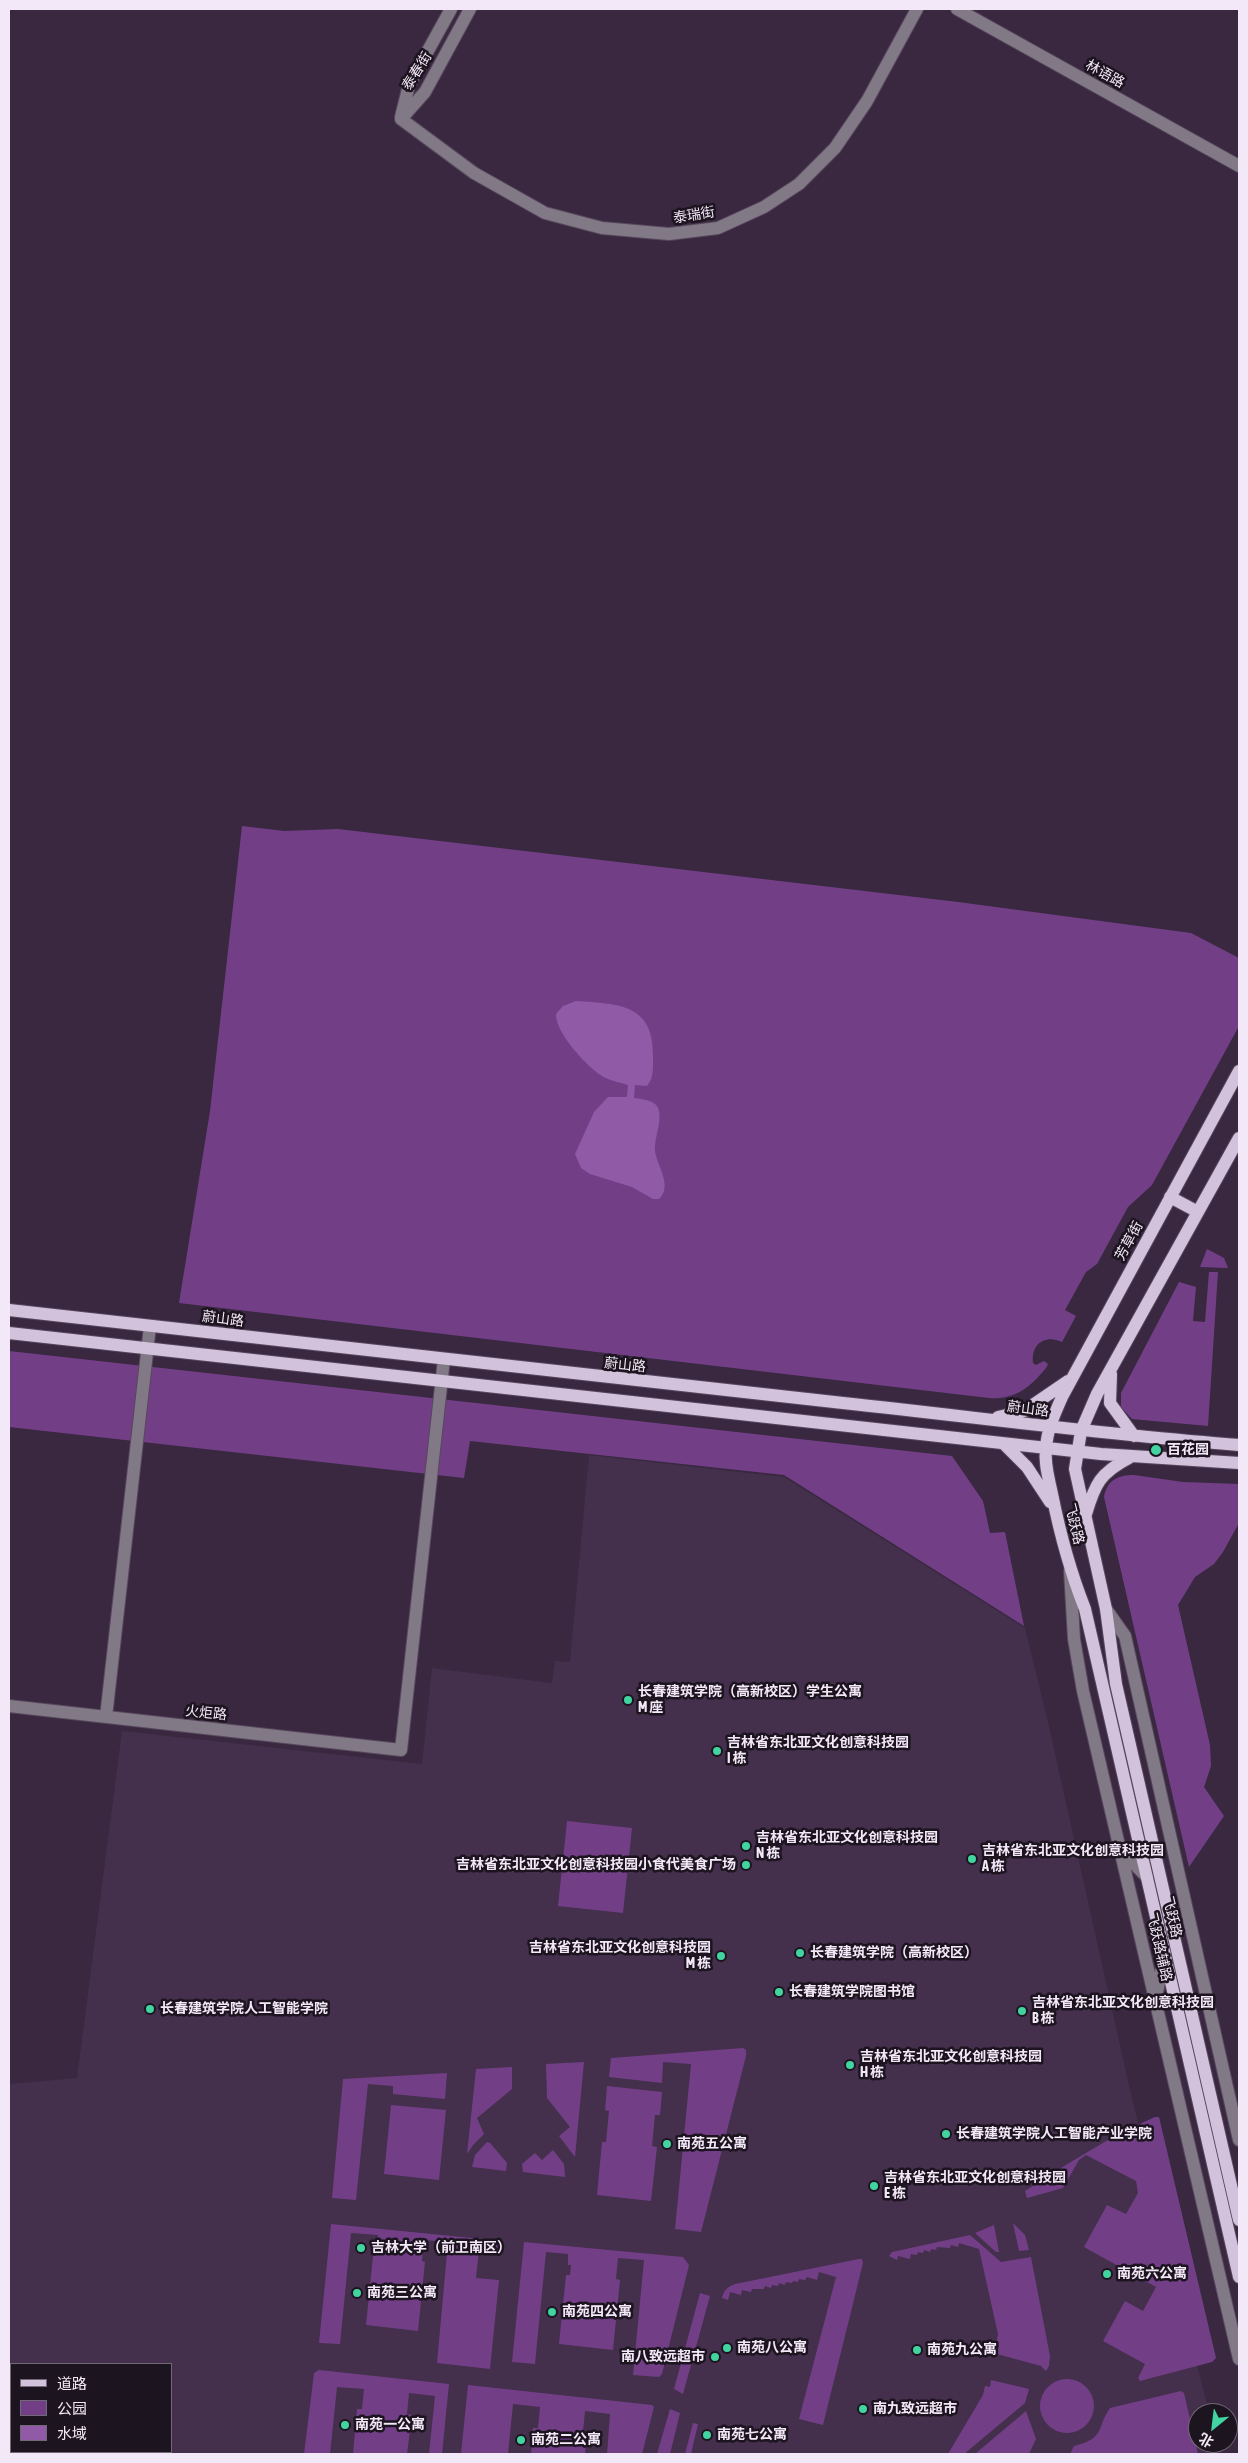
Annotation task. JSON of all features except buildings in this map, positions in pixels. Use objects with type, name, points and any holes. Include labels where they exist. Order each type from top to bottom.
[{"type":"main road","name":"芳草街","points":[[1050,1427],[1072,1378],[1239,1071]]},
{"type":"main road","points":[[1081,1431],[1111,1369],[1239,1138]]},
{"type":"main road","points":[[1170,1197],[1198,1212]]},
{"type":"main road","name":"蔚山路","points":[[9,1310],[444,1360],[989,1419],[1081,1431],[1239,1445]]},
{"type":"main road","points":[[9,1333],[1076,1452],[1239,1463]]},
{"type":"main road","points":[[1111,1369],[1110,1403],[1134,1436]]},
{"type":"main road","points":[[989,1419],[1024,1411],[1072,1378]]},
{"type":"main road","name":"飞跃路","points":[[1050,1427],[1046,1448],[1046,1466],[1055,1509],[1069,1568],[1085,1609],[1239,2277]]},
{"type":"main road","name":"飞跃路","points":[[1081,1431],[1076,1452],[1075,1469],[1106,1609],[1116,1684],[1239,2220]]},
{"type":"main road","points":[[1004,1444],[1027,1467],[1055,1509]]},
{"type":"main road","points":[[1086,1514],[1095,1485],[1112,1466],[1129,1457]]},
{"type":"street","name":"泰春街","points":[[401,119],[409,85],[451,9]]},
{"type":"street","name":"泰春街","points":[[401,119],[425,92],[470,9]]},
{"type":"street","name":"泰瑞街","points":[[401,119],[474,173],[545,213],[602,228],[669,234],[718,228],[764,207],[798,184],[835,148],[867,102],[917,9]]},
{"type":"street","name":"林语路","points":[[956,9],[1239,166]]},
{"type":"street","points":[[106,1717],[150,1326]]},
{"type":"street","points":[[441,1380],[444,1360]]},
{"type":"street","name":"火炬路","points":[[9,1706],[400,1750],[441,1380]]},
{"type":"street","name":"飞跃路辅路","points":[[1069,1568],[1078,1663],[1239,2359]]},
{"type":"street","points":[[1106,1609],[1125,1636],[1239,2140]]},
{"type":"street","points":[[1122,1852],[1147,1877]]},
{"type":"street","points":[[1156,1997],[1164,1953]]},
{"type":"shaded area","points":[[589,1455],[784,1477],[1025,1628],[1048,1722],[1130,2090],[1207,2403],[1188,2403],[1188,2453],[1219,2454],[9,2454],[9,2084],[77,2078],[122,1731],[422,1764],[432,1668],[552,1683],[555,1661],[570,1662]]},
{"type":"green space","points":[[242,826],[284,831],[338,829],[958,902],[1191,933],[1239,958],[1239,1026],[1152,1185],[1128,1207],[1097,1264],[1086,1272],[1065,1310],[1076,1316],[1062,1342],[1050,1339],[1044,1340],[1037,1346],[1034,1351],[1033,1363],[1036,1365],[1044,1361],[1048,1364],[1028,1387],[1014,1395],[989,1398],[179,1303],[210,1111]]},
{"type":"green space","points":[[1207,1249],[1224,1258],[1228,1268],[1200,1267]]},
{"type":"green space","points":[[1209,1272],[1218,1272],[1208,1426],[1132,1419],[1121,1407],[1121,1393],[1179,1282],[1196,1287],[1193,1321],[1205,1322]]},
{"type":"green space","points":[[9,1351],[952,1456],[983,1501],[990,1533],[1005,1532],[1024,1626],[784,1475],[470,1441],[464,1478],[9,1427]]},
{"type":"green space","points":[[1134,1475],[1183,1482],[1239,1484],[1239,1523],[1223,1552],[1214,1564],[1195,1577],[1178,1605],[1210,1745],[1211,1766],[1204,1787],[1224,1816],[1189,1867],[1104,1497],[1108,1486],[1118,1477]]},
{"type":"green space","points":[[567,1821],[632,1828],[623,1913],[558,1906]]},
{"type":"green space","points":[[743,2048],[746,2050],[746,2056],[701,2232],[675,2229],[691,2064],[663,2062],[662,2083],[609,2077],[611,2058]]},
{"type":"green space","points":[[584,2062],[575,2157],[559,2136],[570,2127],[547,2098],[546,2064]]},
{"type":"green space","points":[[512,2067],[512,2089],[477,2118],[484,2134],[467,2154],[476,2069]]},
{"type":"green space","points":[[447,2073],[445,2099],[393,2094],[393,2086],[368,2084],[356,2200],[332,2198],[343,2079]]},
{"type":"green space","points":[[607,2086],[662,2092],[660,2115],[655,2115],[652,2146],[657,2147],[651,2201],[597,2195],[602,2142],[606,2142],[609,2111],[605,2110]]},
{"type":"green space","points":[[391,2105],[446,2110],[439,2180],[384,2174]]},
{"type":"green space","points":[[1155,2117],[1159,2117],[1216,2358],[1212,2362],[1140,2381],[1138,2378],[1145,2364],[1103,2341],[1125,2301],[1143,2311],[1156,2287],[1084,2247],[1107,2205],[1126,2214],[1138,2193],[1136,2181],[1086,2155],[1079,2160],[1063,2188],[1027,2198],[1025,2191],[1105,2142]]},
{"type":"green space","points":[[487,2142],[507,2163],[506,2171],[472,2167],[475,2155]]},
{"type":"green space","points":[[553,2150],[564,2164],[565,2177],[523,2172],[522,2164],[535,2153],[542,2160]]},
{"type":"green space","points":[[1013,2223],[1025,2235],[1029,2250],[1019,2251]]},
{"type":"green space","points":[[331,2224],[502,2241],[501,2252],[479,2250],[476,2278],[499,2280],[490,2369],[437,2363],[448,2242],[424,2240],[422,2261],[425,2262],[418,2331],[366,2325],[373,2256],[376,2256],[378,2235],[351,2233],[340,2344],[319,2343]]},
{"type":"green space","points":[[994,2225],[999,2252],[996,2252],[975,2233]]},
{"type":"green space","points":[[970,2235],[1001,2262],[1031,2257],[1050,2356],[1049,2366],[1046,2371],[1041,2366],[997,2354],[999,2346],[996,2345],[998,2334],[979,2249],[959,2243],[958,2247],[951,2245],[950,2248],[937,2247],[936,2250],[931,2249],[930,2252],[924,2250],[923,2253],[918,2252],[917,2255],[911,2254],[910,2259],[898,2256],[897,2260],[889,2256],[892,2252]]},
{"type":"green space","points":[[524,2242],[683,2257],[689,2265],[662,2374],[659,2377],[633,2375],[644,2260],[618,2258],[616,2279],[620,2280],[613,2350],[559,2344],[566,2275],[570,2275],[571,2265],[568,2265],[568,2254],[546,2252],[535,2364],[512,2362]]},
{"type":"green space","points":[[862,2259],[863,2263],[823,2425],[799,2419],[836,2277],[819,2272],[817,2280],[807,2277],[805,2280],[799,2279],[798,2282],[786,2282],[785,2285],[779,2283],[778,2286],[772,2285],[771,2288],[765,2286],[764,2289],[752,2289],[751,2292],[742,2290],[741,2295],[730,2292],[728,2300],[722,2298],[723,2295],[726,2289],[735,2284]]},
{"type":"green space","points":[[700,2293],[710,2296],[683,2394],[674,2389]]},
{"type":"green space","points":[[319,2370],[449,2384],[442,2454],[429,2454],[435,2396],[409,2393],[407,2414],[412,2415],[407,2454],[353,2454],[357,2409],[362,2409],[364,2389],[337,2387],[330,2454],[304,2454],[314,2373]]},
{"type":"green space","points":[[1067,2379],[1077,2381],[1086,2387],[1092,2396],[1094,2406],[1092,2416],[1086,2425],[1077,2431],[1067,2433],[1057,2431],[1048,2425],[1042,2416],[1040,2406],[1042,2396],[1048,2387],[1057,2381]]},
{"type":"green space","points":[[991,2380],[1029,2389],[1025,2403],[964,2454],[948,2454],[983,2395],[985,2386],[990,2387]]},
{"type":"green space","points":[[468,2385],[652,2405],[654,2407],[642,2454],[607,2454],[610,2414],[585,2411],[583,2432],[587,2432],[585,2454],[531,2454],[533,2428],[538,2428],[540,2407],[513,2404],[508,2454],[461,2454]]},
{"type":"green space","points":[[1181,2391],[1184,2393],[1188,2410],[1188,2453],[1198,2454],[1070,2454],[1074,2446],[1091,2440],[1096,2436],[1110,2408]]},
{"type":"green space","points":[[670,2409],[680,2413],[670,2454],[657,2454]]},
{"type":"green space","points":[[1026,2411],[1036,2439],[1029,2454],[975,2454]]},
{"type":"green space","points":[[693,2423],[698,2424],[691,2454],[685,2454]]},
{"type":"green space","points":[[9,2444],[10,2453],[87,2453],[87,2454],[9,2454]]},
{"type":"water","points":[[576,1001],[619,1006],[640,1016],[647,1025],[652,1039],[652,1076],[647,1086],[635,1085],[634,1098],[648,1100],[658,1108],[659,1123],[655,1151],[665,1188],[659,1199],[653,1199],[632,1187],[590,1174],[581,1168],[575,1154],[594,1112],[608,1097],[627,1097],[628,1085],[602,1076],[581,1057],[566,1039],[557,1021],[556,1014],[563,1006]]},
{"type":"place","name":"百花园","points":[[1156,1450]]},
{"type":"place","name":"长春建筑学院（高新校区）学生公寓 M 座","points":[[628,1700]]},
{"type":"place","name":"吉林省东北亚文化创意科技园 I 栋","points":[[717,1751]]},
{"type":"place","name":"吉林省东北亚文化创意科技园 N 栋","points":[[746,1846]]},
{"type":"place","name":"吉林省东北亚文化创意科技园 A 栋","points":[[972,1859]]},
{"type":"place","name":"吉林省东北亚文化创意科技园小食代美食广场","points":[[746,1865]]},
{"type":"place","name":"长春建筑学院（高新校区）","points":[[800,1953]]},
{"type":"place","name":"吉林省东北亚文化创意科技园 M 栋","points":[[721,1956]]},
{"type":"place","name":"长春建筑学院图书馆","points":[[779,1992]]},
{"type":"place","name":"长春建筑学院人工智能学院","points":[[150,2009]]},
{"type":"place","name":"吉林省东北亚文化创意科技园 B 栋","points":[[1022,2011]]},
{"type":"place","name":"吉林省东北亚文化创意科技园 H 栋","points":[[850,2065]]},
{"type":"place","name":"长春建筑学院人工智能产业学院","points":[[946,2134]]},
{"type":"place","name":"南苑五公寓","points":[[667,2144]]},
{"type":"place","name":"吉林省东北亚文化创意科技园 E 栋","points":[[874,2186]]},
{"type":"place","name":"吉林大学（前卫南区）","points":[[361,2248]]},
{"type":"place","name":"南苑六公寓","points":[[1107,2274]]},
{"type":"place","name":"南苑三公寓","points":[[357,2293]]},
{"type":"place","name":"南苑四公寓","points":[[552,2312]]},
{"type":"place","name":"南苑八公寓","points":[[727,2348]]},
{"type":"place","name":"南苑九公寓","points":[[917,2350]]},
{"type":"place","name":"南八致远超市","points":[[715,2357]]},
{"type":"place","name":"南九致远超市","points":[[863,2409]]},
{"type":"place","name":"南苑一公寓","points":[[345,2425]]},
{"type":"place","name":"南苑七公寓","points":[[707,2435]]},
{"type":"place","name":"南苑二公寓","points":[[521,2440]]}]
